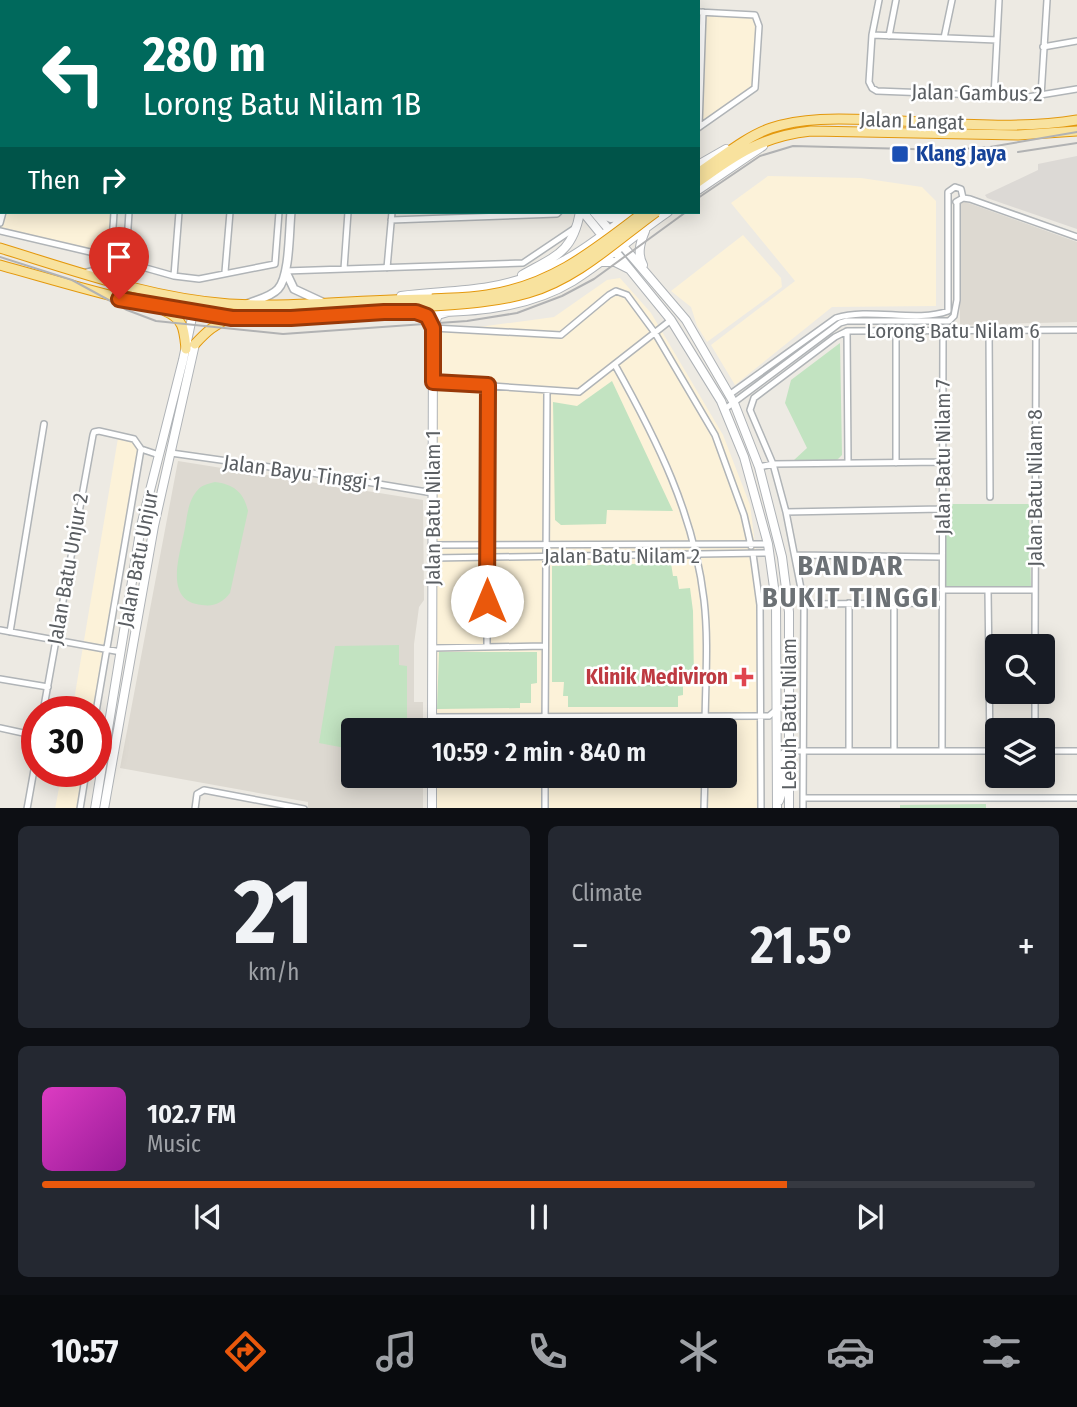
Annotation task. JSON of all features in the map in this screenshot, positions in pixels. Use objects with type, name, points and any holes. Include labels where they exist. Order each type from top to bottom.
[{"type":"highway","name":"Jalan Langat","points":[[700,172],[751,137],[769,128],[793,122],[816,120],[1046,124],[1075,120]]},
{"type":"highway","name":"Jalan Langat","points":[[700,180],[754,144],[773,137],[811,131],[1018,135],[1077,131]]},
{"type":"highway","points":[[0,265],[150,305],[232,318],[291,318],[384,312],[432,302],[484,296],[544,279],[573,265],[641,214]]},
{"type":"highway","points":[[0,248],[160,294],[195,300],[247,304],[392,299],[432,302],[495,301],[529,293],[576,271],[653,214]]},
{"type":"highway","points":[[193,313],[195,300]]},
{"type":"highway","points":[[150,305],[178,318],[183,324],[186,349]]},
{"type":"highway","points":[[195,344],[206,331],[232,318]]},
{"type":"main road","name":"Jalan Langat","points":[[700,164],[751,137]]},
{"type":"main road","name":"Jalan Langat","points":[[700,189],[773,137]]},
{"type":"main road","points":[[507,283],[563,250],[574,237],[581,214]]},
{"type":"main road","name":"Lebuh Batu Nilam","points":[[584,214],[649,275],[686,320],[731,399],[760,467],[777,535],[789,611],[789,808]]},
{"type":"main road","name":"Lebuh Batu Nilam","points":[[597,214],[606,233]]},
{"type":"main road","points":[[601,214],[611,218],[626,214]]},
{"type":"main road","points":[[569,259],[630,214]]},
{"type":"main road","points":[[634,214],[640,224],[650,225]]},
{"type":"main road","points":[[384,312],[448,312],[500,307],[555,290],[581,275],[665,214]]},
{"type":"main road","points":[[649,275],[640,254],[641,240],[650,225]]},
{"type":"main road","name":"Lebuh Batu Nilam","points":[[620,247],[632,270],[671,320],[723,405],[744,457],[769,548],[776,602],[777,806]]},
{"type":"main road","points":[[392,299],[507,283],[583,254],[590,262],[581,275]]},
{"type":"main road","points":[[598,263],[615,262],[632,270]]},
{"type":"main road","points":[[416,312],[427,316],[433,328]]},
{"type":"main road","points":[[433,328],[438,314],[448,312]]},
{"type":"main road","name":"Jalan Batu Unjur","points":[[94,808],[141,526],[193,313]]},
{"type":"main road","name":"Jalan Batu Nilam 1","points":[[432,717],[433,328]]},
{"type":"main road","name":"Jalan Batu Unjur","points":[[104,808],[153,526],[195,344]]},
{"type":"main road","points":[[769,548],[775,550],[777,535]]},
{"type":"main road","points":[[121,652],[126,651],[133,643]]},
{"type":"main road","points":[[777,806],[782,797],[784,754],[789,751]]},
{"type":"main road","points":[[432,788],[432,808]]},
{"type":"street","points":[[879,0],[872,35],[996,40]]},
{"type":"street","points":[[889,36],[896,0]]},
{"type":"street","points":[[944,37],[952,0]]},
{"type":"street","points":[[994,97],[999,0]]},
{"type":"street","points":[[1041,96],[1047,1],[1055,0]]},
{"type":"street","points":[[700,65],[701,12],[755,15],[759,26],[755,88],[700,127]]},
{"type":"street","name":"Jalan Gambus 2","points":[[872,35],[869,82],[877,91],[994,97],[1041,96],[1077,89]]},
{"type":"street","points":[[1043,47],[1077,41]]},
{"type":"street","points":[[731,399],[831,329],[847,321],[949,321],[954,316],[957,300],[961,189],[955,187],[948,192],[948,310],[954,316]]},
{"type":"street","points":[[948,198],[952,202],[960,200],[1077,237]]},
{"type":"street","points":[[80,272],[100,269],[111,243],[114,214]]},
{"type":"street","points":[[130,214],[126,258],[128,263],[174,276],[199,279],[275,264],[279,214]]},
{"type":"street","points":[[174,276],[179,214]]},
{"type":"street","points":[[225,272],[230,214]]},
{"type":"street","points":[[247,304],[278,289],[285,271],[291,214]]},
{"type":"street","points":[[344,269],[348,214]]},
{"type":"street","points":[[387,268],[392,214]]},
{"type":"street","points":[[391,220],[557,214]]},
{"type":"street","points":[[285,271],[528,261],[578,226]]},
{"type":"street","points":[[0,231],[107,256]]},
{"type":"street","points":[[285,271],[294,289],[322,302]]},
{"type":"street","points":[[433,328],[561,335],[615,292],[627,295],[654,333],[715,435],[744,515],[751,546]]},
{"type":"street","points":[[723,405],[836,318],[948,310]]},
{"type":"street","points":[[433,382],[579,392],[671,320]]},
{"type":"street","points":[[989,330],[990,497]]},
{"type":"street","name":"Jalan Batu Nilam 8","points":[[1035,634],[1036,330]]},
{"type":"street","name":"Lorong Batu Nilam 6","points":[[773,464],[750,411],[754,398],[847,331],[1077,330]]},
{"type":"street","points":[[847,331],[848,463]]},
{"type":"street","points":[[896,331],[896,463]]},
{"type":"street","name":"Jalan Batu Nilam 7","points":[[942,751],[943,331]]},
{"type":"street","points":[[796,356],[806,359]]},
{"type":"street","points":[[615,365],[649,425],[669,469],[695,545],[705,613],[705,716]]},
{"type":"street","points":[[487,646],[488,385]]},
{"type":"street","points":[[545,716],[547,390]]},
{"type":"street","points":[[10,632],[44,424]]},
{"type":"street","name":"Jalan Batu Unjur 2","points":[[46,696],[94,432],[134,439],[141,449]]},
{"type":"street","points":[[99,696],[141,449],[159,455]]},
{"type":"street","name":"Jalan Bayu Tinggi 1","points":[[171,453],[312,473],[432,494]]},
{"type":"street","points":[[760,467],[773,464],[943,462]]},
{"type":"street","points":[[773,464],[796,555],[804,604],[803,808]]},
{"type":"street","points":[[786,512],[942,509]]},
{"type":"street","name":"Jalan Batu Nilam 2","points":[[432,545],[695,545],[769,548]]},
{"type":"street","name":"Jalan Batu Nilam 2","points":[[432,558],[753,554],[769,548]]},
{"type":"street","points":[[753,554],[761,605],[761,808]]},
{"type":"street","points":[[796,555],[942,557]]},
{"type":"street","points":[[942,590],[1035,590]]},
{"type":"street","points":[[988,590],[989,718]]},
{"type":"street","points":[[849,603],[849,751]]},
{"type":"street","points":[[894,603],[894,751]]},
{"type":"street","points":[[804,604],[942,603]]},
{"type":"street","points":[[0,630],[121,652]]},
{"type":"street","points":[[432,648],[545,646]]},
{"type":"street","points":[[0,679],[48,687]]},
{"type":"street","points":[[432,717],[769,716],[776,710]]},
{"type":"street","points":[[0,729],[21,733]]},
{"type":"street","points":[[789,751],[985,751]]},
{"type":"street","points":[[1055,751],[1077,751]]},
{"type":"street","points":[[27,808],[31,787]]},
{"type":"street","points":[[80,808],[84,787]]},
{"type":"street","points":[[545,788],[545,808]]},
{"type":"street","points":[[704,808],[705,788]]},
{"type":"street","points":[[195,808],[197,794],[204,790],[304,808]]},
{"type":"street","points":[[803,798],[1077,798]]},
{"type":"street","points":[[850,798],[850,808]]},
{"type":"street","points":[[897,798],[897,808]]},
{"type":"street","points":[[989,798],[989,808]]},
{"type":"street","points":[[1037,798],[1037,808]]},
{"type":"shaded area","points":[[700,15],[753,17],[757,23],[753,87],[700,124]]},
{"type":"shaded area","points":[[1077,156],[1077,229],[987,198],[985,195],[1038,170],[1038,164]]},
{"type":"shaded area","points":[[768,176],[861,178],[922,187],[936,201],[936,306],[832,307],[735,385],[711,345],[795,281],[731,203]]},
{"type":"shaded area","points":[[960,200],[1077,242],[1077,322],[960,325]]},
{"type":"shaded area","points":[[0,214],[113,214],[106,255],[0,229]]},
{"type":"shaded area","points":[[743,235],[781,278],[782,287],[707,342],[697,326],[691,307],[671,291]]},
{"type":"shaded area","points":[[620,278],[651,313],[723,435],[750,505],[763,604],[765,808],[436,808],[436,788],[737,788],[737,718],[435,718],[434,333],[554,317],[607,280]]},
{"type":"shaded area","points":[[118,438],[133,440],[139,449],[97,696],[75,696]]},
{"type":"shaded area","points":[[178,461],[423,500],[424,600],[419,607],[414,644],[414,702],[423,702],[423,718],[341,718],[341,788],[423,788],[423,808],[308,808],[308,802],[120,768]]},
{"type":"shaded area","points":[[59,787],[82,787],[78,808],[55,808]]},
{"type":"green space","points":[[840,343],[842,455],[837,460],[794,460],[807,448],[785,403],[791,380]]},
{"type":"green space","points":[[612,381],[673,511],[607,510],[606,524],[561,525],[555,520],[553,402],[577,406]]},
{"type":"green space","points":[[215,482],[237,490],[248,511],[230,593],[218,603],[207,605],[190,602],[182,596],[178,587],[177,566],[191,501],[200,488]]},
{"type":"green space","points":[[946,504],[1029,504],[1031,588],[945,588]]},
{"type":"green space","points":[[671,563],[679,589],[690,588],[693,611],[694,682],[683,682],[683,695],[678,696],[678,707],[568,707],[568,696],[563,696],[564,682],[552,682],[552,566]]},
{"type":"green space","points":[[399,645],[399,665],[407,666],[407,718],[341,718],[341,747],[319,743],[335,646]]},
{"type":"green space","points":[[439,652],[537,652],[537,683],[531,684],[531,703],[520,703],[520,708],[437,709]]},
{"type":"green space","points":[[986,804],[986,808],[900,808],[900,805]]},
{"type":"tram line","points":[[700,197],[760,156],[793,146],[948,150],[990,147],[1077,132]]},
{"type":"tram line","points":[[1018,152],[1077,143]]},
{"type":"tram line","points":[[0,257],[72,280],[127,310],[156,321],[283,334],[467,321],[517,313],[562,296],[594,279],[683,214]]},
{"type":"place","name":"Klang Jaya","points":[[900,154]]},
{"type":"place","name":"Klinik Mediviron","points":[[744,677]]},
{"type":"district","name":"BANDAR BUKIT TINGGI","points":[[851,581]]},
{"type":"route","points":[[119,299],[232,318],[291,318],[384,312],[416,312],[427,316],[433,328],[433,382],[488,385],[487,601]]}]
